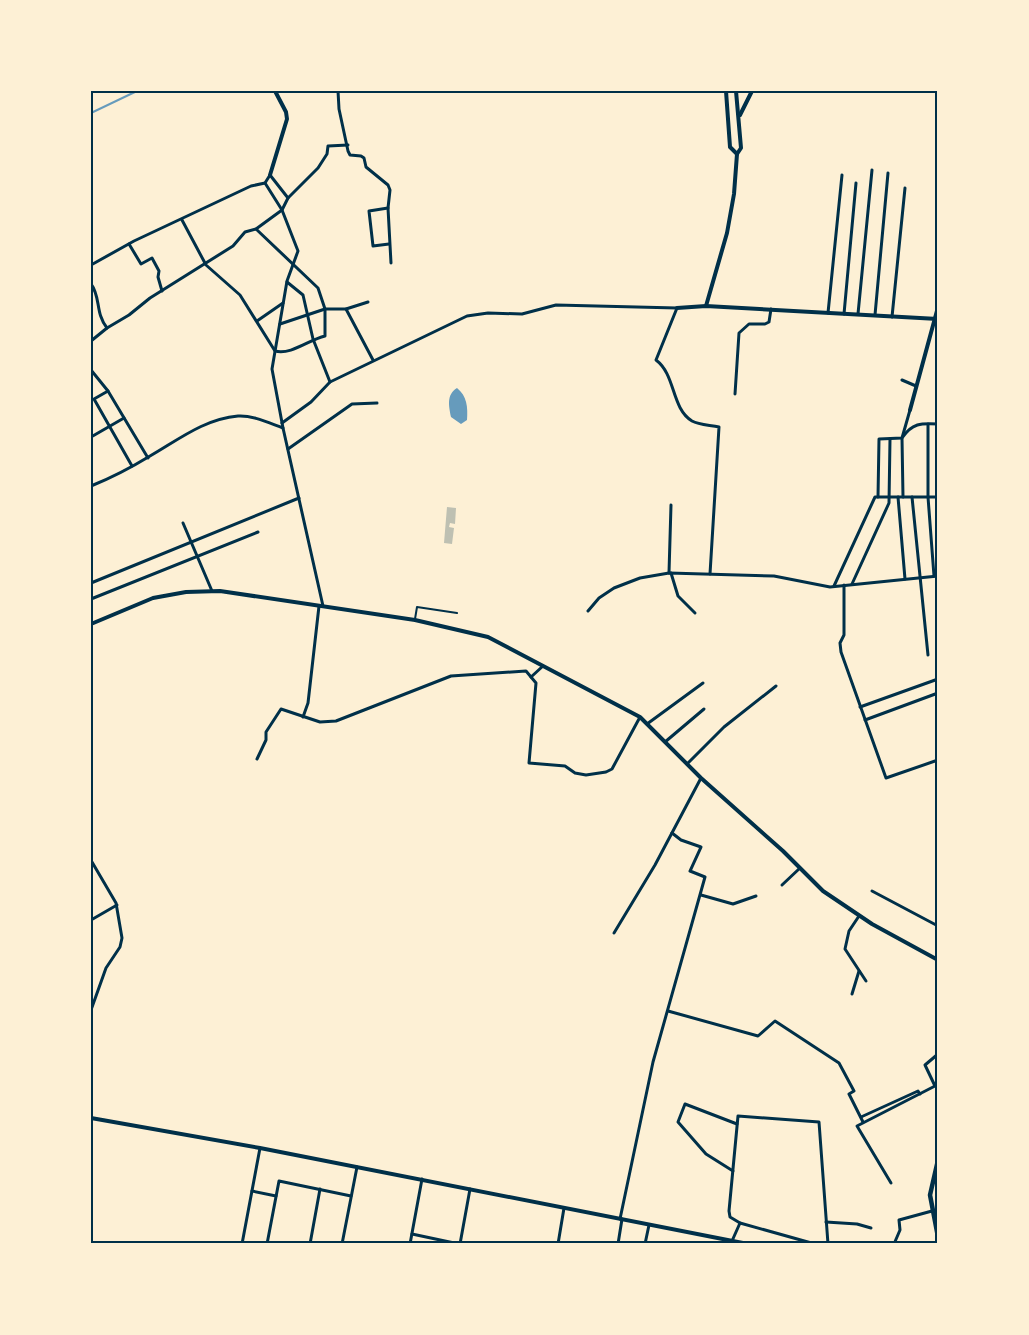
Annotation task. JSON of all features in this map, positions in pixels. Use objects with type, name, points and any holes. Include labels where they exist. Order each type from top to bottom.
[{"type":"main road","points":[[938,1160],[931,1186],[932,1211],[938,1237]]},
{"type":"street","points":[[91,265],[129,244],[251,186],[265,183],[270,175],[287,119],[286,112],[275,91]]},
{"type":"street","points":[[338,91],[339,109],[350,156],[361,156],[364,158],[366,167],[388,185],[390,190],[388,208],[391,262]]},
{"type":"street","points":[[726,91],[730,147],[737,154]]},
{"type":"street","points":[[706,306],[727,233],[734,194],[737,154],[741,148],[736,91]]},
{"type":"street","points":[[739,122],[742,107],[752,91]]},
{"type":"street","points":[[91,342],[107,328],[129,316],[144,302],[206,265],[212,258],[233,246],[245,232],[256,229],[282,210],[288,198],[318,168],[327,154],[328,146],[348,145]]},
{"type":"street","points":[[858,314],[872,170]]},
{"type":"street","points":[[875,315],[888,173]]},
{"type":"street","points":[[270,175],[288,198]]},
{"type":"street","points":[[828,312],[842,175]]},
{"type":"street","points":[[265,183],[271,196],[282,210],[298,251],[287,281],[272,369],[321,605],[308,703],[303,717]]},
{"type":"street","points":[[844,314],[856,183]]},
{"type":"street","points":[[892,316],[905,188]]},
{"type":"street","points":[[388,208],[369,211],[373,246],[389,244]]},
{"type":"street","points":[[182,220],[206,265],[240,295],[275,352]]},
{"type":"street","points":[[256,229],[318,288],[325,309],[325,336],[313,339],[288,353],[275,352]]},
{"type":"street","points":[[129,244],[141,264],[152,258],[159,271],[158,277],[162,291]]},
{"type":"street","points":[[287,281],[302,295],[313,339],[330,382]]},
{"type":"street","points":[[91,284],[95,289],[100,319],[107,328]]},
{"type":"street","points":[[280,324],[325,309],[346,309],[368,302]]},
{"type":"street","points":[[257,321],[283,303]]},
{"type":"street","points":[[282,423],[312,402],[330,382],[373,360],[477,313],[522,314],[556,305],[677,308],[706,306],[936,318]]},
{"type":"street","points":[[905,579],[900,497],[902,438],[938,307]]},
{"type":"street","points":[[677,308],[656,360],[668,372],[685,414],[696,422],[719,427],[710,574]]},
{"type":"street","points":[[346,309],[373,360]]},
{"type":"street","points":[[735,394],[739,333],[749,324],[765,324],[769,322],[771,309]]},
{"type":"street","points":[[91,370],[108,391],[148,458]]},
{"type":"street","points":[[902,380],[916,386]]},
{"type":"street","points":[[108,391],[94,399],[132,466]]},
{"type":"street","points":[[288,449],[352,404],[377,402]]},
{"type":"street","points":[[91,486],[148,458],[198,427],[218,420],[239,416],[283,428]]},
{"type":"street","points":[[91,436],[124,418]]},
{"type":"street","points":[[902,438],[916,424],[938,424]]},
{"type":"street","points":[[588,611],[599,598],[614,588],[640,578],[670,573],[774,576],[833,586],[936,576],[928,497],[928,424]]},
{"type":"street","points":[[852,585],[889,503],[890,438]]},
{"type":"street","points":[[878,497],[879,439],[902,438]]},
{"type":"street","points":[[833,586],[875,496],[938,497]]},
{"type":"street","points":[[912,497],[928,655]]},
{"type":"street","points":[[91,583],[299,498]]},
{"type":"street","points":[[671,505],[670,573],[678,596],[695,613]]},
{"type":"street","points":[[183,523],[212,591]]},
{"type":"street","points":[[91,600],[258,532]]},
{"type":"street","points":[[844,585],[844,635],[840,643],[841,652],[886,778],[938,760]]},
{"type":"street","points":[[91,624],[153,598],[186,592],[212,591],[321,605],[415,620],[488,638],[640,716],[701,778],[823,891],[858,916],[938,960]]},
{"type":"street","points":[[531,677],[543,666]]},
{"type":"street","points":[[257,759],[266,740],[266,732],[281,710],[320,722],[336,721],[451,676],[526,672],[531,677],[536,683],[529,763],[565,766],[575,772],[586,775],[606,772],[612,769],[640,716]]},
{"type":"street","points":[[860,707],[938,679]]},
{"type":"street","points":[[647,724],[703,683]]},
{"type":"street","points":[[687,764],[724,727],[776,686]]},
{"type":"street","points":[[865,720],[938,693]]},
{"type":"street","points":[[665,742],[704,709]]},
{"type":"street","points":[[614,933],[672,833],[701,778]]},
{"type":"street","points":[[618,1244],[621,1219],[653,1062],[705,878],[690,871],[701,847],[681,840],[672,833]]},
{"type":"street","points":[[91,1010],[106,968],[122,943],[122,929],[116,905],[92,862]]},
{"type":"street","points":[[782,885],[800,868]]},
{"type":"street","points":[[872,891],[938,926]]},
{"type":"street","points":[[700,895],[733,904],[756,896]]},
{"type":"street","points":[[91,920],[116,905]]},
{"type":"street","points":[[858,916],[849,931],[845,949],[866,981]]},
{"type":"street","points":[[852,994],[859,970]]},
{"type":"street","points":[[668,1011],[758,1036],[775,1021],[839,1063],[854,1091],[849,1094],[862,1120]]},
{"type":"street","points":[[891,1183],[857,1126],[862,1120],[935,1086],[925,1065],[938,1054]]},
{"type":"street","points":[[733,1171],[706,1154],[678,1122],[685,1104],[737,1124]]},
{"type":"street","points":[[815,1244],[740,1223],[729,1214],[738,1116],[819,1122],[828,1244]]},
{"type":"street","points":[[91,1118],[422,1179],[748,1244]]},
{"type":"street","points":[[242,1244],[260,1148]]},
{"type":"street","points":[[342,1244],[357,1167]]},
{"type":"street","points":[[410,1244],[422,1179]]},
{"type":"street","points":[[267,1244],[279,1181],[351,1196]]},
{"type":"street","points":[[412,1234],[460,1244],[470,1189]]},
{"type":"street","points":[[310,1244],[320,1190]]},
{"type":"street","points":[[252,1191],[276,1196]]},
{"type":"street","points":[[558,1244],[564,1208]]},
{"type":"street","points":[[894,1244],[900,1230],[899,1220],[932,1211]]},
{"type":"street","points":[[826,1222],[857,1224],[871,1228]]},
{"type":"street","points":[[732,1241],[740,1223]]},
{"type":"street","points":[[645,1244],[649,1224]]},
{"type":"lane","points":[[415,620],[417,607],[457,613]]},
{"type":"water","points":[[457,388],[465,398],[467,406],[467,420],[461,424],[451,417],[449,401],[451,394]]},
{"type":"building","points":[[447,507],[456,508],[455,524],[450,523],[449,527],[454,528],[452,544],[444,543]]},
{"type":"waterway","points":[[91,113],[137,91]]}]
